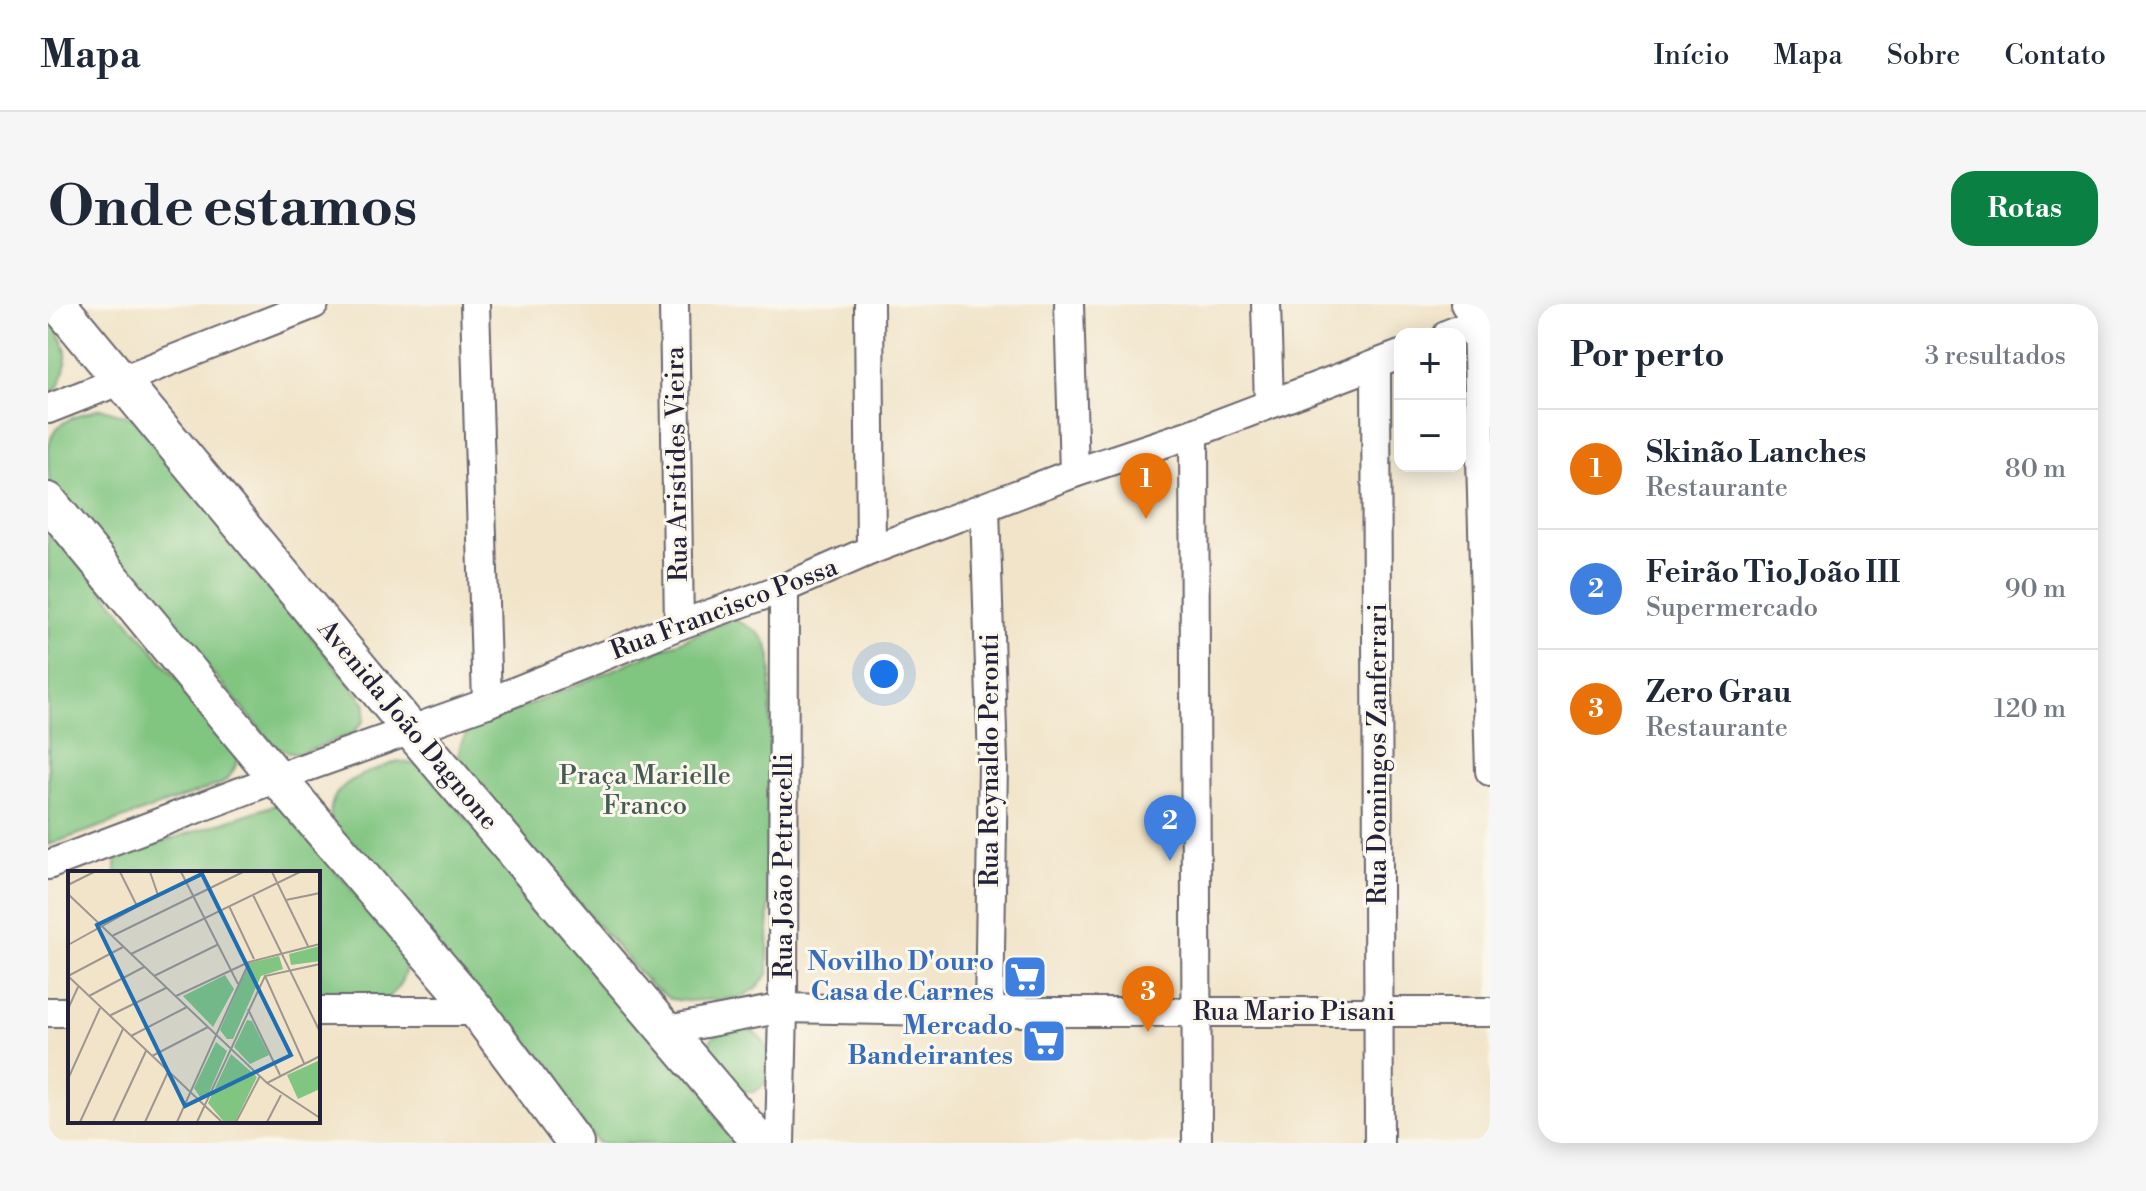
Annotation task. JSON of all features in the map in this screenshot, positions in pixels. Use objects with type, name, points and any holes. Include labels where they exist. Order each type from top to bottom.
[{"type":"street","name":"Avenida João Dagnone","points":[[58,304],[410,729],[761,1143]]},
{"type":"street","points":[[48,409],[314,304]]},
{"type":"street","points":[[475,304],[487,703]]},
{"type":"street","name":"Rua Aristides Vieira","points":[[674,304],[679,625]]},
{"type":"street","points":[[869,304],[871,550]]},
{"type":"street","points":[[1069,304],[1074,473]]},
{"type":"street","points":[[1266,304],[1269,404]]},
{"type":"street","points":[[1457,328],[1477,314]]},
{"type":"street","points":[[1477,314],[1490,771]]},
{"type":"street","name":"Rua Francisco Possa","points":[[48,865],[487,703],[679,625],[784,588],[871,550],[1074,473],[1194,433],[1388,360]]},
{"type":"street","name":"Rua Domingos Zanferrari","points":[[1379,1143],[1388,360]]},
{"type":"street","points":[[1194,433],[1197,1143]]},
{"type":"street","points":[[48,501],[278,779],[477,1011],[575,1143]]},
{"type":"street","name":"Rua Reynaldo Peronti","points":[[985,508],[993,763],[989,1012]]},
{"type":"street","name":"Rua João Petrucelli","points":[[780,1143],[784,588]]},
{"type":"street","name":"Rua Mario Pisani","points":[[668,1030],[783,1008],[989,1012],[1490,1012]]},
{"type":"street","points":[[320,1011],[477,1011]]},
{"type":"green space","points":[[48,319],[64,345],[66,361],[56,390],[48,393]]},
{"type":"green space","points":[[100,408],[136,419],[366,704],[364,721],[352,734],[300,754],[289,753],[275,746],[50,484],[48,457],[52,436],[63,423]]},
{"type":"green space","points":[[48,524],[238,752],[234,770],[221,784],[48,845]]},
{"type":"green space","name":"Praça Marielle Franco","points":[[733,619],[762,637],[771,657],[768,974],[757,988],[740,998],[670,999],[650,985],[460,769],[459,753],[461,743],[470,730]]},
{"type":"green space","points":[[398,761],[421,766],[749,1143],[599,1143],[332,825],[331,810],[340,789],[361,776]]},
{"type":"green space","points":[[278,804],[407,954],[402,981],[384,1001],[320,1003],[320,871],[116,871],[116,857]]},
{"type":"green space","points":[[740,1027],[759,1037],[770,1055],[769,1076],[754,1092],[739,1092],[715,1065],[708,1049],[716,1035]]},
{"type":"place","name":"Skinão Lanches","points":[[1146,519]]},
{"type":"place","name":"Feirão Tio João III","points":[[1170,861]]},
{"type":"place","name":"Novilho D'ouro Casa de Carnes","points":[[1025,977]]},
{"type":"place","name":"Zero Grau","points":[[1148,1032]]},
{"type":"place","name":"Mercado Bandeirantes","points":[[1044,1041]]}]
